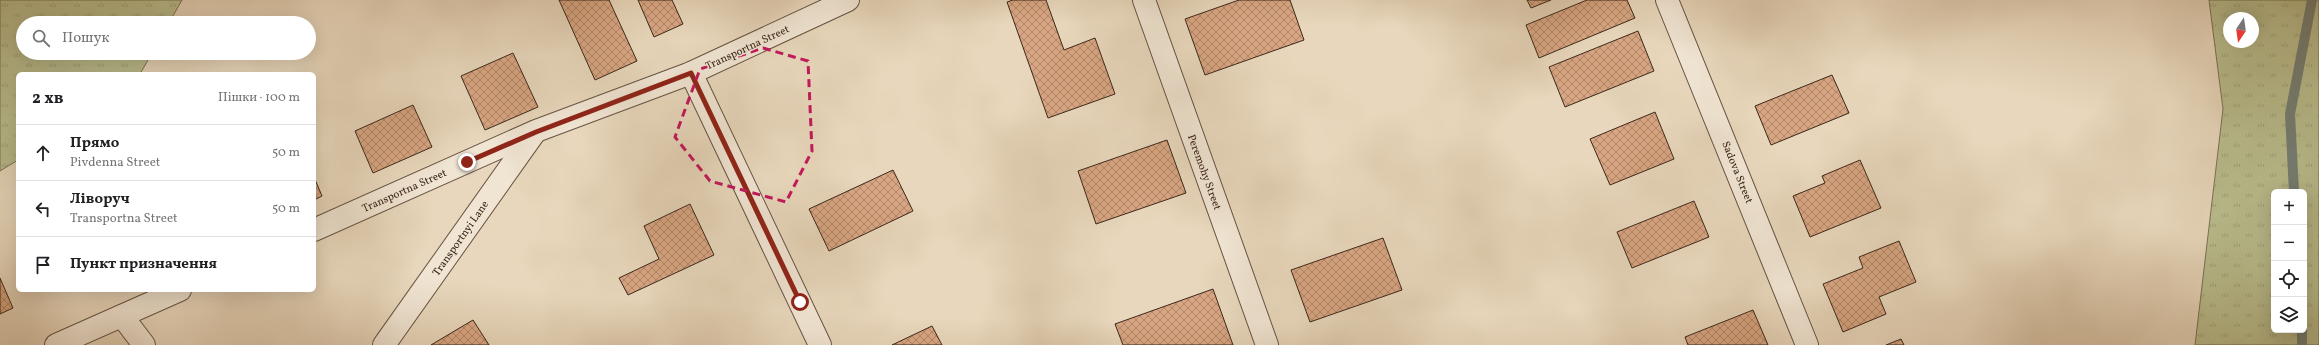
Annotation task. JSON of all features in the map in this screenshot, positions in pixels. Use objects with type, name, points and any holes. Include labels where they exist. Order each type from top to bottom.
[{"type":"street","name":"Transportna Street","points":[[316,229],[536,132],[691,73],[848,0]]},
{"type":"street","name":"Peremohy Street","points":[[1144,0],[1267,345]]},
{"type":"street","name":"Sadova Street","points":[[1667,0],[1807,345]]},
{"type":"street","points":[[691,73],[820,345]]},
{"type":"street","name":"Transportnyi Lane","points":[[384,345],[536,132]]},
{"type":"street","points":[[56,345],[176,292]]},
{"type":"street","points":[[122,316],[144,345]]},
{"type":"highlighted area","points":[[763,48],[808,61],[812,151],[786,202],[710,181],[675,137],[700,69]]},
{"type":"green space","points":[[0,0],[182,0],[173,16],[16,16],[16,60],[148,60],[141,72],[16,72],[16,161],[0,171]]},
{"type":"green space","points":[[2209,0],[2319,0],[2319,345],[2195,345],[2223,109]]},
{"type":"building","points":[[559,0],[609,0],[637,61],[595,80]]},
{"type":"building","points":[[638,0],[672,0],[683,24],[654,37]]},
{"type":"building","points":[[1013,0],[1046,0],[1064,50],[1095,38],[1115,94],[1048,118],[1007,2]]},
{"type":"building","points":[[1239,0],[1290,0],[1304,40],[1205,75],[1185,19]]},
{"type":"building","points":[[1527,0],[1551,0],[1531,8]]},
{"type":"building","points":[[1587,0],[1627,0],[1635,18],[1539,58],[1526,25]]},
{"type":"building","points":[[1638,31],[1654,71],[1565,107],[1549,67]]},
{"type":"building","points":[[513,53],[538,107],[485,130],[461,76]]},
{"type":"building","points":[[1832,75],[1849,113],[1771,145],[1755,106]]},
{"type":"building","points":[[413,105],[432,147],[373,173],[355,131]]},
{"type":"building","points":[[1655,112],[1674,159],[1610,185],[1590,139]]},
{"type":"building","points":[[1167,140],[1186,193],[1096,224],[1078,171]]},
{"type":"building","points":[[1860,160],[1881,208],[1810,237],[1793,196],[1825,183],[1822,176]]},
{"type":"building","points":[[893,170],[913,211],[829,251],[809,209]]},
{"type":"building","points":[[316,182],[322,196],[316,199]]},
{"type":"building","points":[[1694,201],[1709,237],[1632,268],[1617,232]]},
{"type":"building","points":[[690,204],[714,255],[628,295],[619,278],[659,259],[644,226]]},
{"type":"building","points":[[1383,238],[1402,290],[1310,322],[1291,270]]},
{"type":"building","points":[[1899,241],[1916,282],[1879,297],[1886,314],[1843,332],[1823,284],[1863,268],[1859,257]]},
{"type":"building","points":[[0,278],[13,308],[0,314]]},
{"type":"building","points":[[1213,289],[1233,345],[1123,345],[1115,324]]},
{"type":"building","points":[[1753,310],[1768,345],[1688,345],[1685,337]]},
{"type":"building","points":[[473,320],[489,345],[431,345]]},
{"type":"building","points":[[932,326],[942,345],[892,345]]},
{"type":"building","points":[[1901,339],[1904,345],[1886,345]]},
{"type":"waterway","points":[[2294,189],[2290,114],[2312,0]]},
{"type":"waterway","points":[[2302,333],[2302,345]]},
{"type":"route","points":[[467,162],[536,132],[691,73],[800,302]]}]
